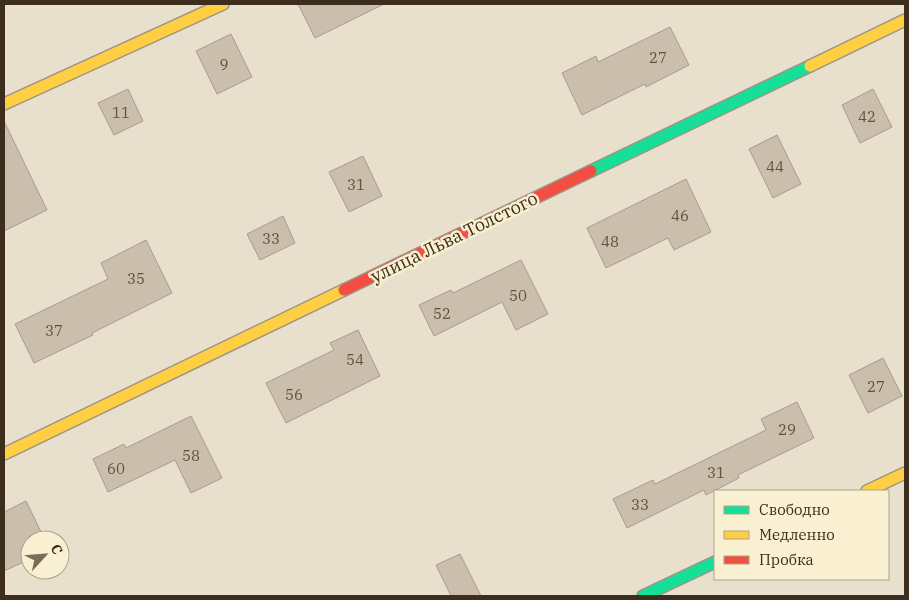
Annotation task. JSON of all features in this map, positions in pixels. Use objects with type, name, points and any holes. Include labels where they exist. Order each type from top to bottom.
[{"type":"street","points":[[4,104],[223,4]]},
{"type":"street","name":"улица Льва Толстого","points":[[4,454],[905,20]]},
{"type":"street","points":[[869,490],[905,473]]},
{"type":"street","points":[[643,596],[714,562]]},
{"type":"building","points":[[298,4],[384,4],[315,38]]},
{"type":"building","points":[[670,27],[689,65],[646,87],[645,84],[582,115],[562,73],[596,56],[598,62]]},
{"type":"building","points":[[231,34],[252,77],[217,94],[196,51]]},
{"type":"building","points":[[128,89],[143,121],[114,135],[98,103]]},
{"type":"building","points":[[873,89],[892,127],[860,143],[842,105]]},
{"type":"building","points":[[4,121],[47,210],[4,231]]},
{"type":"building","points":[[777,135],[801,184],[773,198],[749,149]]},
{"type":"building","points":[[363,156],[382,196],[349,212],[329,172]]},
{"type":"building","points":[[686,179],[711,232],[674,250],[668,238],[606,268],[587,228]]},
{"type":"building","points":[[283,216],[295,243],[260,260],[247,234]]},
{"type":"building","points":[[146,240],[172,293],[92,333],[93,335],[34,363],[15,324],[108,279],[101,263]]},
{"type":"building","points":[[521,260],[548,314],[516,330],[502,302],[434,336],[419,305],[451,290],[453,293]]},
{"type":"building","points":[[358,330],[380,376],[286,423],[266,383],[334,350],[330,343]]},
{"type":"building","points":[[883,358],[902,396],[868,413],[849,375]]},
{"type":"building","points":[[797,402],[814,438],[738,475],[739,478],[706,495],[704,490],[627,528],[613,499],[653,480],[655,484],[766,430],[761,419]]},
{"type":"building","points":[[191,416],[222,478],[191,493],[175,460],[108,492],[93,459],[124,444],[126,448]]},
{"type":"building","points":[[26,501],[40,530],[20,530],[20,564],[4,571],[4,512]]},
{"type":"building","points":[[460,554],[481,596],[451,596],[436,565]]},
{"type":"traffic: fast","points":[[591,171],[810,66]]},
{"type":"traffic: fast","points":[[643,596],[714,562]]},
{"type":"traffic: slow","points":[[4,104],[223,4]]},
{"type":"traffic: slow","points":[[810,66],[905,20]]},
{"type":"traffic: slow","points":[[4,454],[344,290]]},
{"type":"traffic: slow","points":[[869,490],[905,473]]},
{"type":"traffic: jam","points":[[344,290],[591,171]]}]
